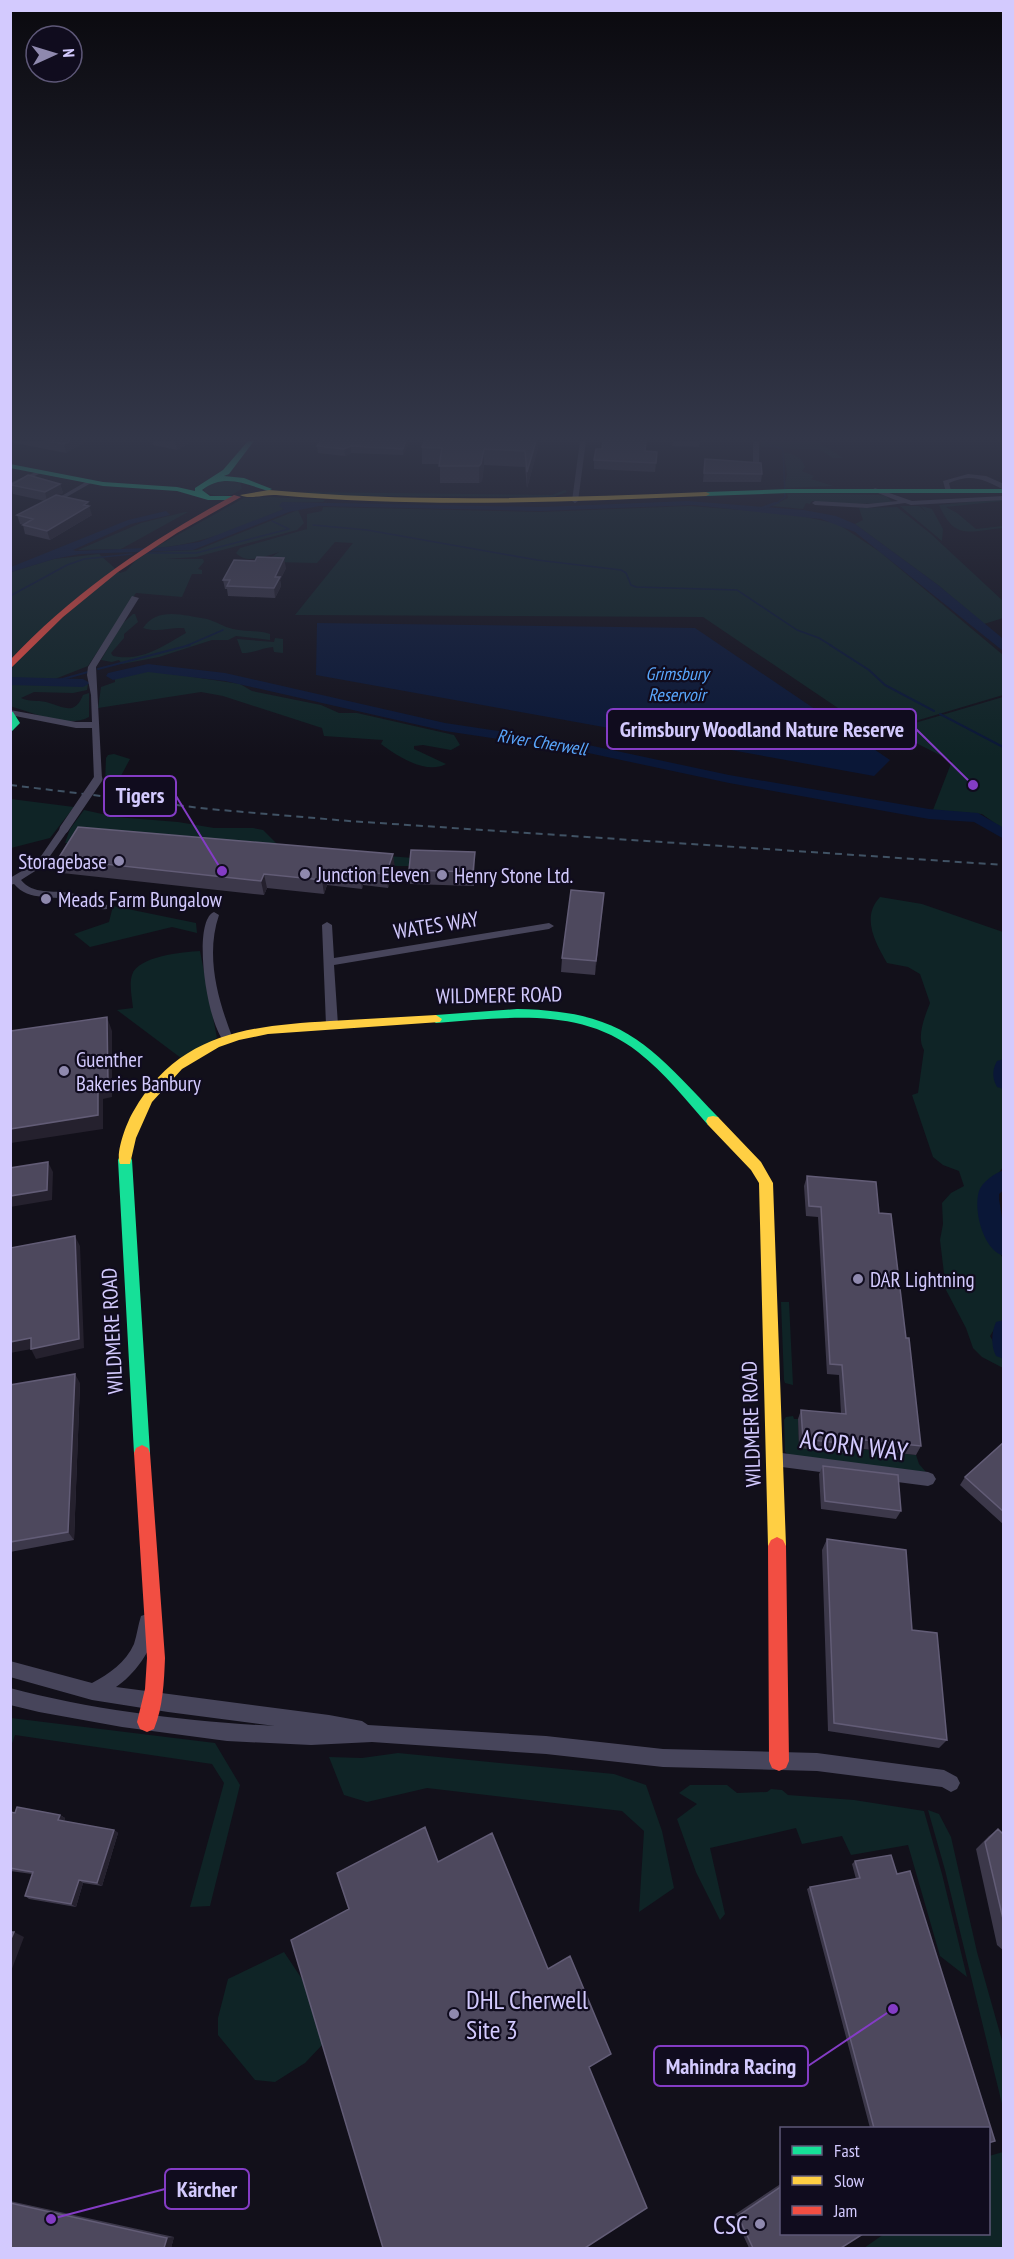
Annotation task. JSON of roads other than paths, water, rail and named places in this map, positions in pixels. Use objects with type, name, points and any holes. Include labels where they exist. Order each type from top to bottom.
[{"type":"main road","points":[[10,650],[66,596],[119,556],[143,546]]},
{"type":"main road","points":[[10,666],[53,620],[101,578],[143,546]]},
{"type":"main road","name":"WILDMERE ROAD","points":[[147,1722],[153,1701],[157,1660],[150,1594],[125,1151],[131,1125],[138,1111],[155,1086],[192,1056],[227,1039],[261,1031],[509,1014],[559,1014],[589,1020],[631,1040],[658,1063],[756,1166],[766,1183],[779,1761]]},
{"type":"street","points":[[103,907],[74,897],[29,891],[13,881],[40,864],[98,779],[92,681],[95,660],[135,598]]},
{"type":"street","points":[[11,721],[52,721],[78,726],[95,725]]},
{"type":"street","points":[[11,721],[52,721]]},
{"type":"street","points":[[214,915],[208,932],[207,951],[219,1016],[227,1039]]},
{"type":"street","points":[[327,926],[332,1025]]},
{"type":"street","name":"WATES WAY","points":[[329,962],[549,926]]},
{"type":"street","name":"ACORN WAY","points":[[774,1459],[928,1479]]},
{"type":"street","name":"WILDMERE ROAD","points":[[92,1692],[115,1680],[129,1667],[140,1650],[146,1628],[150,1594]]},
{"type":"street","points":[[10,1669],[46,1681],[118,1697],[329,1724],[372,1733],[546,1745],[663,1758],[861,1766],[944,1779],[951,1783]]},
{"type":"street","points":[[10,1696],[39,1704],[147,1722],[269,1735],[342,1736],[372,1733]]},
{"type":"water","points":[[62,546],[81,546],[73,550],[76,551],[202,546],[193,550],[80,554],[11,572],[11,567]]},
{"type":"water","points":[[873,546],[886,546],[938,585],[1001,637],[1003,651]]},
{"type":"water","name":"Grimsbury Reservoir","points":[[317,623],[695,628],[890,760],[874,776],[316,675]]},
{"type":"waterway","points":[[144,553],[196,553],[221,546]]},
{"type":"waterway","points":[[460,546],[537,560],[621,570],[626,573],[631,585],[636,587],[737,590],[797,630],[819,638],[832,646]]},
{"type":"waterway","points":[[10,596],[67,565],[84,559],[132,554]]},
{"type":"waterway","points":[[186,646],[223,630]]},
{"type":"waterway","points":[[98,669],[190,645]]},
{"type":"waterway","points":[[830,645],[869,670],[885,685],[934,711]]},
{"type":"waterway","name":"River Cherwell","points":[[113,676],[148,668],[225,677],[445,727],[579,747],[729,779],[929,814],[978,818],[1004,835]]},
{"type":"waterway","points":[[52,682],[88,672]]},
{"type":"waterway","name":"River Cherwell","points":[[10,681],[83,683]]},
{"type":"waterway","points":[[940,714],[1003,747]]},
{"type":"waterway","name":"River Cherwell","points":[[1004,1066],[1002,1069],[1004,1082]]},
{"type":"waterway","name":"River Cherwell","points":[[1004,1178],[989,1191],[988,1199],[989,1214],[995,1235],[1004,1248]]},
{"type":"waterway","name":"River Cherwell","points":[[1004,1329],[1004,1349]]},
{"type":"railway","points":[[10,785],[209,809],[349,821],[1004,865]]},
{"type":"place","name":"Grimsbury Woodland Nature Reserve","points":[[973,785]]},
{"type":"place","name":"Storagebase","points":[[119,861]]},
{"type":"place","name":"Tigers","points":[[222,871]]},
{"type":"place","name":"Junction Eleven","points":[[305,874]]},
{"type":"place","name":"Henry Stone Ltd.","points":[[442,875]]},
{"type":"place","name":"Meads Farm Bungalow","points":[[46,899]]},
{"type":"place","name":"Guenther Bakeries Banbury","points":[[64,1071]]},
{"type":"place","name":"DAR Lightning","points":[[858,1279]]},
{"type":"place","name":"Mahindra Racing","points":[[893,2009]]},
{"type":"place","name":"DHL Cherwell Site 3","points":[[454,2014]]},
{"type":"place","name":"Kärcher","points":[[51,2219]]},
{"type":"place","name":"CSC","points":[[760,2224]]}]
